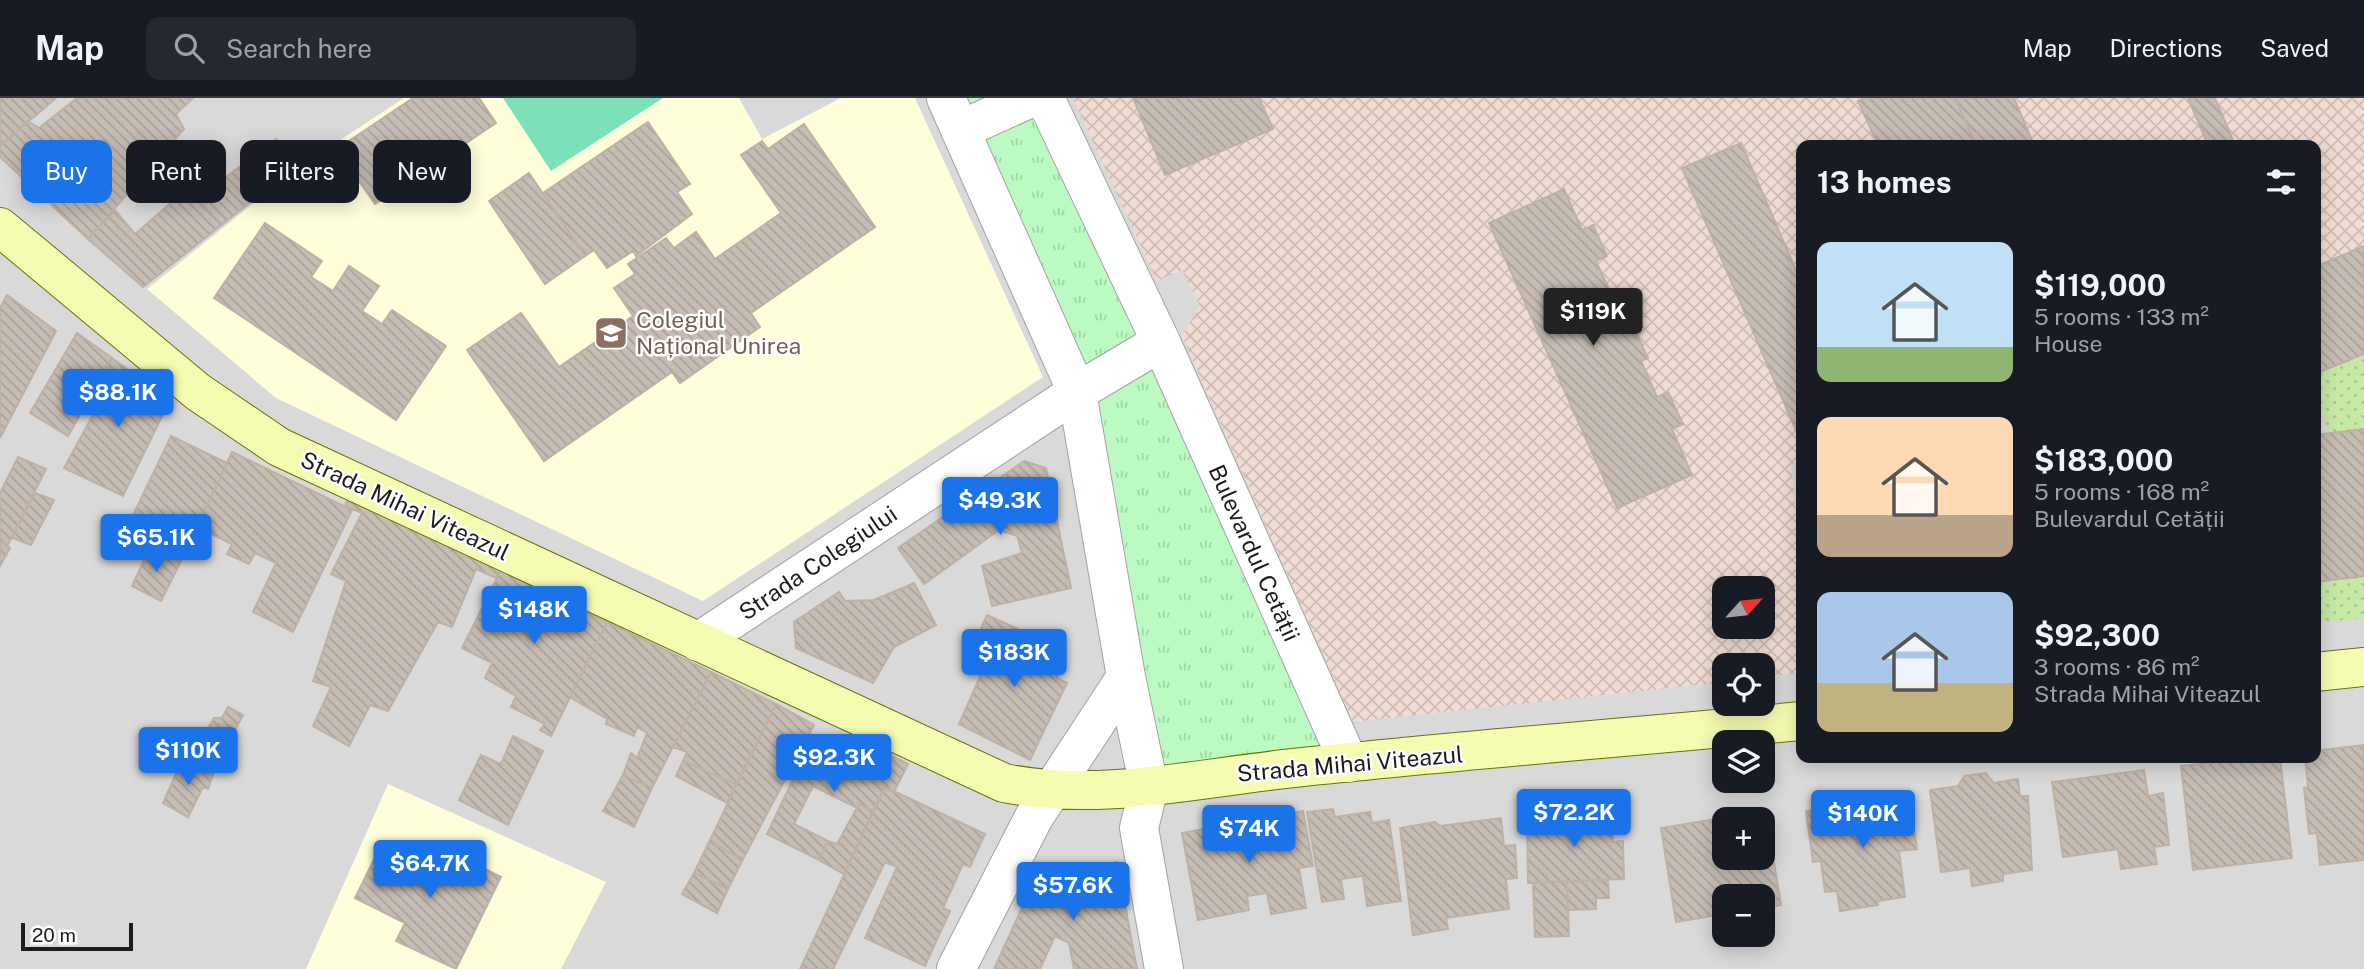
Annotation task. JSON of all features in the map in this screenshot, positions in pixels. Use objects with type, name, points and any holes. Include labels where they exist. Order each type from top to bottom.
[{"type":"main road","name":"Strada Mihai Viteazul","points":[[0,227],[198,392],[279,447],[1004,783],[1051,791],[1149,787],[1221,776],[1796,721]]},
{"type":"main road","points":[[2321,671],[2364,667]]},
{"type":"street","points":[[1031,98],[953,114],[1077,391],[1126,677],[1149,787],[1139,828],[1164,969]]},
{"type":"street","name":"Bulevardul Cetății","points":[[1045,98],[1161,342],[1349,764]]},
{"type":"street","points":[[1077,391],[1161,342]]},
{"type":"street","name":"Strada Colegiului","points":[[698,642],[1077,391]]},
{"type":"street","points":[[956,969],[1030,823],[1126,677]]},
{"type":"shaded area","points":[[0,98],[2364,98],[2364,969],[0,969]]},
{"type":"shaded area","name":"Colegiul Național Unirea","points":[[404,98],[739,98],[762,139],[841,98],[915,98],[1043,377],[703,601],[276,398],[147,289],[254,203],[359,203],[359,140],[340,140]]},
{"type":"shaded area","points":[[1077,98],[2364,98],[2364,354],[2321,372],[2321,140],[1796,140],[1796,462],[1791,465],[1796,514],[1796,674],[1775,676],[1775,653],[1712,653],[1712,683],[1353,722],[1182,336],[1200,306],[1182,270],[1157,281],[1074,100]]},
{"type":"shaded area","points":[[388,784],[606,882],[561,969],[306,969]]},
{"type":"green space","points":[[503,98],[663,98],[551,171]]},
{"type":"green space","points":[[946,98],[1045,98],[1349,763],[1149,787],[1077,392]]},
{"type":"green space","points":[[2364,354],[2364,618],[2321,622],[2321,441],[2329,440],[2321,405],[2321,372]]},
{"type":"building","points":[[0,98],[56,98],[0,146]]},
{"type":"building","points":[[77,98],[193,98],[176,114],[184,129],[174,140],[126,140],[126,195],[88,239],[49,203],[112,203],[112,140],[21,140],[21,177],[0,157],[0,146],[28,121],[39,128]]},
{"type":"building","points":[[413,98],[479,98],[496,123],[471,140],[373,140],[373,201],[359,181],[359,140],[350,140]]},
{"type":"building","points":[[1133,98],[1259,98],[1273,129],[1165,175]]},
{"type":"building","points":[[1864,98],[1955,98],[1974,140],[1876,140],[1858,101]]},
{"type":"building","points":[[1955,98],[2014,98],[2032,140],[1974,140]]},
{"type":"building","points":[[2188,98],[2215,98],[2233,140],[2206,140]]},
{"type":"building","points":[[648,122],[690,184],[677,192],[692,214],[636,256],[633,251],[607,268],[594,250],[585,256],[543,193]]},
{"type":"building","points":[[804,124],[875,227],[751,313],[760,327],[680,383],[672,372],[544,461],[467,350],[521,313],[559,367],[633,316],[614,288],[635,274],[628,264],[666,238],[674,248],[696,232],[715,259],[781,213],[741,155],[762,141],[768,149]]},
{"type":"building","points":[[1741,143],[1796,270],[1796,430],[1682,168]]},
{"type":"building","points":[[240,166],[240,203],[249,203],[143,287],[88,239],[115,210],[135,234],[171,203],[226,203],[226,177]]},
{"type":"building","points":[[529,173],[585,256],[545,284],[489,201]]},
{"type":"building","points":[[1564,189],[1582,230],[1593,225],[1607,256],[1596,261],[1613,298],[1618,295],[1648,358],[1641,361],[1657,397],[1668,392],[1683,424],[1672,429],[1692,475],[1617,508],[1489,223]]},
{"type":"building","points":[[265,223],[322,261],[311,277],[333,291],[349,266],[379,286],[362,311],[382,324],[392,310],[446,346],[396,420],[214,298]]},
{"type":"building","points":[[2364,246],[2364,354],[2321,372],[2321,264]]},
{"type":"building","points":[[7,295],[56,331],[0,438],[0,308]]},
{"type":"building","points":[[77,333],[112,358],[68,436],[30,413]]},
{"type":"building","points":[[112,358],[170,400],[123,496],[64,468],[100,402],[89,396]]},
{"type":"building","points":[[2364,429],[2364,576],[2321,581],[2321,434]]},
{"type":"building","points":[[171,436],[227,463],[181,561],[124,534]]},
{"type":"building","points":[[232,452],[352,510],[293,632],[253,612],[276,563],[255,553],[249,564],[227,554],[232,544],[197,527]]},
{"type":"building","points":[[18,457],[46,469],[8,545],[0,541],[0,493]]},
{"type":"building","points":[[1024,461],[1046,468],[1071,588],[992,606],[982,566],[1022,553],[1017,536],[999,530],[924,584],[898,548]]},
{"type":"building","points":[[351,492],[502,568],[496,578],[476,569],[452,627],[438,622],[388,711],[370,705],[349,746],[313,726],[331,687],[313,681],[346,581],[331,574],[362,513],[345,506]]},
{"type":"building","points":[[35,493],[54,500],[31,545],[12,538]]},
{"type":"building","points":[[0,541],[10,548],[0,566]]},
{"type":"building","points":[[150,547],[181,561],[161,601],[132,586]]},
{"type":"building","points":[[502,568],[607,622],[551,736],[540,730],[545,724],[511,707],[516,696],[485,678],[492,663],[462,648]]},
{"type":"building","points":[[914,583],[936,625],[894,647],[873,683],[796,648],[794,622],[839,592],[845,601],[874,600]]},
{"type":"building","points":[[987,615],[1050,643],[1047,652],[1062,659],[1057,678],[1067,683],[1030,760],[959,724],[994,645],[978,635]]},
{"type":"building","points":[[607,622],[711,672],[652,788],[623,775],[631,753],[637,758],[647,733],[637,727],[634,736],[606,724],[607,719],[570,697]]},
{"type":"building","points":[[711,672],[776,704],[736,784],[683,761],[687,752],[673,747]]},
{"type":"building","points":[[776,704],[814,725],[743,859],[709,842]]},
{"type":"building","points":[[228,707],[243,715],[214,771],[182,760],[197,737],[202,739],[214,718],[222,718]]},
{"type":"building","points":[[513,736],[543,751],[508,825],[459,800],[481,755],[501,764]]},
{"type":"building","points":[[867,744],[908,764],[894,792],[885,787],[873,811],[859,804],[857,808],[813,786],[794,824],[828,841],[819,860],[767,834],[805,754],[831,768],[829,773],[848,782]]},
{"type":"building","points":[[2364,745],[2364,860],[2320,865],[2317,833],[2309,834],[2304,788],[2308,787],[2306,763],[2321,763],[2321,750]]},
{"type":"building","points":[[182,760],[214,771],[208,789],[203,787],[188,817],[163,803]]},
{"type":"building","points":[[683,761],[736,784],[727,803],[676,776]]},
{"type":"building","points":[[2210,763],[2281,763],[2292,858],[2193,870],[2181,766]]},
{"type":"building","points":[[2144,770],[2148,796],[2163,793],[2169,845],[2154,847],[2157,864],[2121,869],[2118,849],[2063,857],[2052,782]]},
{"type":"building","points":[[1986,773],[1994,783],[2018,779],[2020,796],[2028,796],[2032,870],[2003,874],[2003,881],[1972,886],[1970,868],[1941,872],[1930,790],[1958,786],[1964,776]]},
{"type":"building","points":[[623,775],[652,788],[634,827],[603,811]]},
{"type":"building","points":[[885,787],[985,834],[970,867],[963,864],[943,908],[950,911],[925,966],[865,938],[897,867],[885,862],[833,969],[800,969]]},
{"type":"building","points":[[1909,797],[1917,849],[1899,851],[1905,897],[1877,901],[1878,905],[1840,911],[1837,891],[1825,892],[1821,861],[1813,862],[1806,811]]},
{"type":"building","points":[[859,804],[873,811],[844,874],[819,860],[828,841],[837,844]]},
{"type":"building","points":[[1333,809],[1335,817],[1370,812],[1372,823],[1389,820],[1401,901],[1367,906],[1363,876],[1341,879],[1344,899],[1322,902],[1307,812]]},
{"type":"building","points":[[1303,811],[1313,866],[1299,868],[1306,908],[1271,914],[1267,893],[1247,896],[1249,910],[1198,920],[1182,833]]},
{"type":"building","points":[[1611,812],[1613,842],[1623,841],[1624,879],[1528,883],[1527,822],[1560,821],[1560,814]]},
{"type":"building","points":[[1501,818],[1504,846],[1515,845],[1517,878],[1506,879],[1509,909],[1446,918],[1448,929],[1413,935],[1400,828],[1435,822],[1440,826]]},
{"type":"building","points":[[1712,820],[1712,870],[1775,868],[1781,905],[1775,906],[1775,884],[1712,884],[1712,916],[1676,922],[1661,828]]},
{"type":"building","points":[[383,841],[437,867],[446,849],[501,877],[456,969],[396,941],[405,923],[355,898]]},
{"type":"building","points":[[709,842],[743,859],[728,889],[694,873]]},
{"type":"building","points":[[1117,862],[1137,969],[1074,969],[1069,943],[1055,936],[1040,969],[994,969],[1036,877]]},
{"type":"building","points":[[694,873],[728,889],[717,913],[682,894]]},
{"type":"building","points":[[1608,880],[1609,898],[1596,898],[1596,909],[1568,910],[1567,881]]},
{"type":"building","points":[[1567,881],[1569,936],[1535,937],[1533,883]]},
{"type":"place","name":"Colegiul Național Unirea","points":[[611,333]]}]
